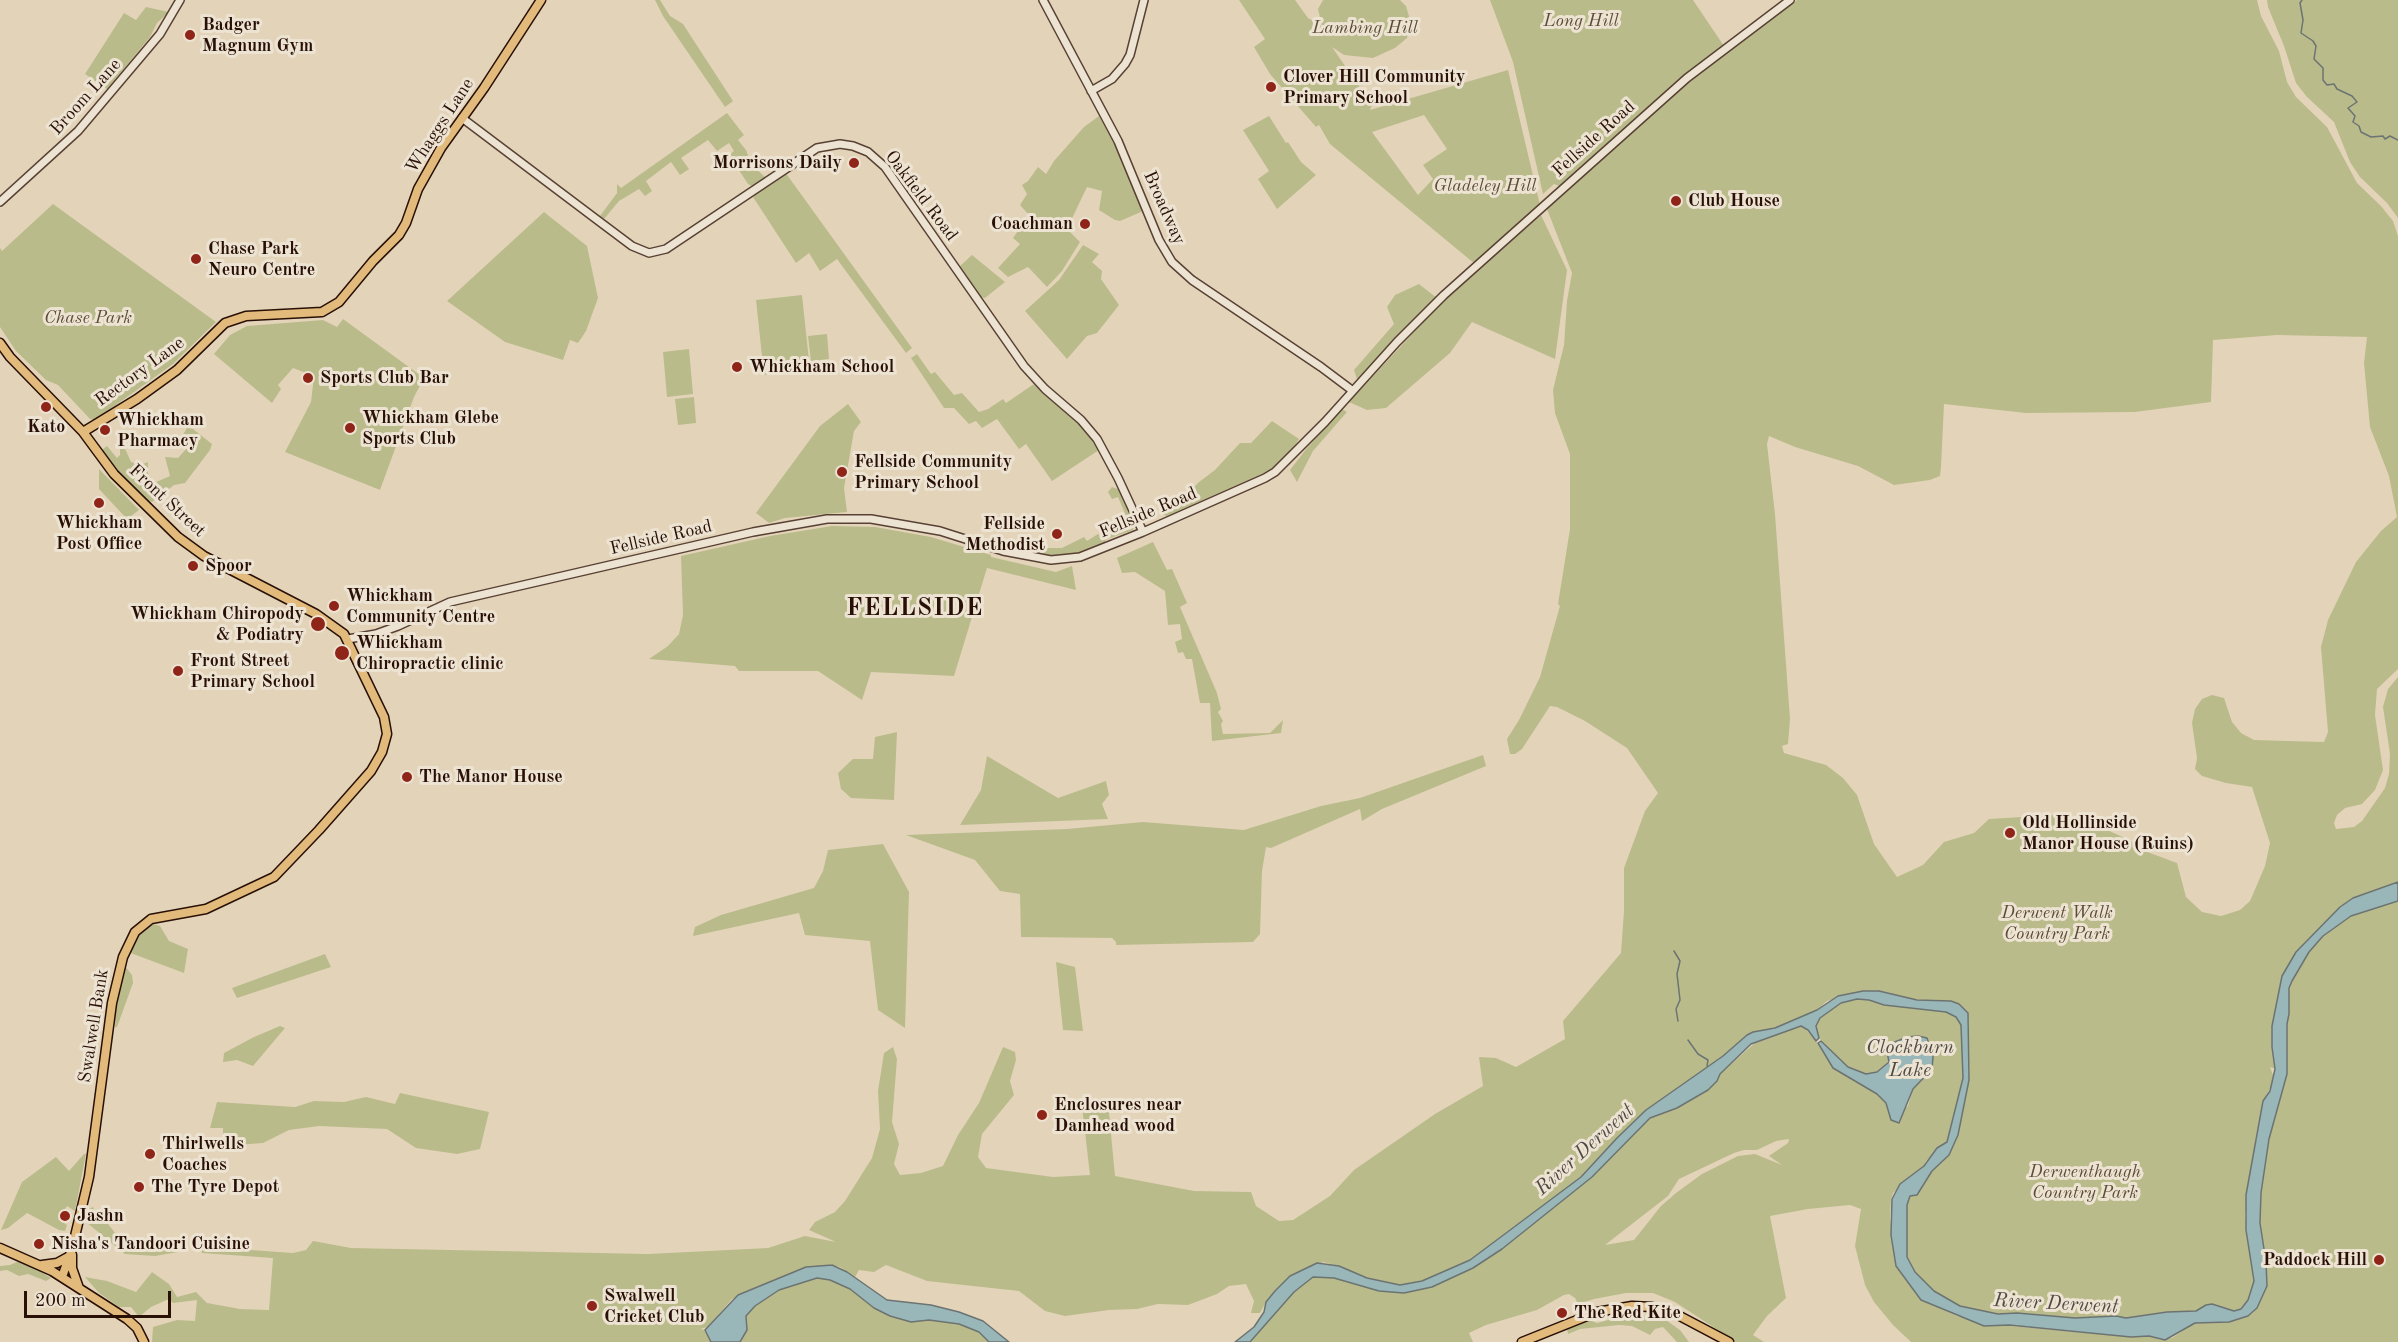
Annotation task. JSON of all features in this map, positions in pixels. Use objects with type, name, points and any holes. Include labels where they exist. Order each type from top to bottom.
[{"type":"main road","name":"Whaggs Lane","points":[[314,313],[327,310],[339,302],[373,261],[395,240],[406,223],[416,195],[447,138],[541,0]]},
{"type":"main road","name":"Rectory Lane","points":[[83,432],[137,399],[177,370],[225,322],[246,316],[314,313]]},
{"type":"main road","name":"Front Street","points":[[0,343],[10,357],[83,432],[114,474],[192,549],[316,614],[348,639]]},
{"type":"main road","name":"Swalwell Bank","points":[[62,1277],[70,1253],[94,1142],[112,1003],[123,957],[135,932],[151,919],[206,909],[274,877],[359,785],[382,752],[387,734],[384,719],[348,639]]},
{"type":"main road","points":[[0,1248],[41,1265],[79,1288],[131,1322],[139,1330],[144,1342]]},
{"type":"main road","points":[[41,1265],[57,1263],[70,1253],[79,1288]]},
{"type":"main road","points":[[1522,1342],[1597,1311],[1623,1306],[1641,1306],[1674,1313],[1729,1342]]},
{"type":"street","name":"Broom Lane","points":[[0,202],[84,124],[160,34],[180,0]]},
{"type":"street","name":"Broadway","points":[[1043,0],[1118,141],[1159,240],[1173,262],[1185,274],[1353,391]]},
{"type":"street","points":[[1092,91],[1112,79],[1130,55],[1144,0]]},
{"type":"street","name":"Fellside Road","points":[[348,639],[376,634],[450,602],[796,523],[827,519],[871,519],[940,531],[1003,551],[1051,560],[1080,558],[1143,532],[1270,475],[1290,458],[1444,295],[1687,78],[1790,0]]},
{"type":"street","name":"Oakfield Road","points":[[462,118],[624,240],[649,253],[666,249],[817,148],[840,144],[868,152],[885,167],[1024,366],[1045,389],[1081,420],[1097,440],[1119,478],[1143,532]]},
{"type":"green space","points":[[655,0],[660,0],[670,16],[683,24],[733,101],[725,107],[663,16]]},
{"type":"green space","points":[[1239,0],[1295,0],[1308,18],[1322,26],[1318,9],[1323,0],[1400,0],[1406,6],[1411,23],[1407,38],[1395,48],[1373,58],[1344,55],[1332,47],[1372,105],[1370,110],[1508,70],[1540,205],[1475,264],[1330,144],[1319,125],[1316,127],[1270,74],[1254,47],[1265,39]],"holes":[[[1424,115],[1447,149],[1423,165],[1433,179],[1418,195],[1372,132]]]},
{"type":"green space","name":"Long Hill","points":[[1490,0],[1693,0],[1724,46],[1698,65],[1559,186],[1554,184],[1543,194],[1513,62]]},
{"type":"green space","points":[[1797,0],[2257,0],[2261,16],[2279,51],[2287,82],[2296,97],[2327,127],[2357,183],[2393,221],[2398,236],[2398,669],[2377,689],[2375,715],[2383,770],[2375,790],[2362,804],[2345,808],[2337,815],[2334,823],[2336,829],[2354,827],[2362,821],[2385,788],[2389,774],[2390,754],[2383,707],[2388,689],[2398,677],[2398,882],[2353,898],[2340,907],[2296,952],[2282,976],[2272,1026],[2275,1069],[2270,1067],[2273,1075],[2272,1085],[2263,1101],[2245,1215],[2254,1281],[2248,1300],[2241,1309],[2235,1311],[2212,1304],[2196,1311],[2167,1312],[2126,1318],[1998,1314],[1960,1306],[1934,1291],[1915,1272],[1907,1257],[1907,1205],[1910,1196],[1917,1194],[1932,1171],[1945,1159],[1958,1135],[1969,1080],[1969,1020],[1926,1001],[1879,991],[1863,991],[1827,1001],[1817,1010],[1775,1028],[1747,1035],[1723,1056],[1646,1110],[1581,1177],[1470,1260],[1422,1281],[1400,1285],[1367,1278],[1323,1262],[1275,1291],[1260,1313],[1251,1313],[1254,1301],[1246,1284],[1229,1286],[1217,1294],[1188,1305],[1158,1304],[1137,1309],[1065,1316],[1045,1311],[1019,1291],[927,1281],[886,1265],[874,1272],[859,1270],[855,1277],[840,1267],[832,1265],[806,1267],[732,1299],[708,1327],[700,1329],[705,1330],[711,1342],[152,1342],[153,1327],[177,1320],[195,1321],[197,1300],[173,1303],[169,1299],[151,1307],[139,1317],[131,1307],[119,1307],[99,1293],[85,1277],[107,1281],[136,1292],[152,1272],[169,1284],[177,1297],[196,1292],[207,1303],[240,1309],[269,1310],[273,1258],[202,1253],[201,1249],[216,1246],[293,1253],[306,1250],[313,1241],[351,1248],[648,1254],[768,1248],[805,1236],[836,1242],[809,1230],[815,1222],[835,1212],[845,1201],[872,1158],[880,1129],[878,1091],[884,1053],[893,1047],[897,1059],[892,1122],[899,1144],[894,1164],[900,1175],[921,1173],[943,1166],[958,1135],[979,1103],[1003,1047],[1015,1052],[1016,1060],[1010,1081],[1014,1095],[982,1134],[978,1157],[986,1168],[1053,1177],[1090,1175],[1082,1106],[1102,1104],[1109,1113],[1115,1176],[1194,1191],[1251,1192],[1256,1206],[1279,1221],[1293,1220],[1330,1196],[1354,1170],[1435,1114],[1483,1086],[1479,1057],[1496,1058],[1516,1067],[1565,1039],[1563,1021],[1621,953],[1624,868],[1645,811],[1658,793],[1627,748],[1585,721],[1557,707],[1550,706],[1522,749],[1515,754],[1510,754],[1507,739],[1540,677],[1560,606],[1558,604],[1570,529],[1570,454],[1555,413],[1553,390],[1564,345],[1567,301],[1572,273],[1547,209],[1670,96]],"holes":[[[2277,335],[2367,337],[2364,363],[2370,427],[2389,476],[2397,517],[2381,531],[2356,562],[2328,620],[2321,647],[2328,732],[2324,742],[2254,740],[2241,733],[2232,722],[2224,698],[2212,695],[2202,699],[2195,709],[2192,723],[2197,758],[2195,769],[2202,776],[2252,787],[2270,843],[2265,866],[2250,901],[2240,910],[2221,916],[2202,912],[2186,897],[2177,863],[2142,850],[2129,840],[2081,818],[2056,815],[1989,819],[1974,833],[1944,842],[1923,865],[1897,877],[1874,844],[1857,795],[1843,778],[1826,765],[1784,753],[1782,746],[1788,744],[1790,719],[1775,514],[1767,444],[1769,436],[1795,447],[1858,466],[1894,485],[1930,480],[1940,476],[1944,404],[2026,413],[2135,412],[2211,402],[2213,340]]]},
{"type":"green space","points":[[2267,0],[2398,0],[2398,218],[2387,203],[2360,177],[2350,162],[2334,122],[2307,97],[2296,83]]},
{"type":"green space","points":[[146,7],[169,12],[157,23],[150,37],[107,89],[85,74],[124,13],[136,20]]},
{"type":"green space","points":[[727,113],[744,135],[738,140],[746,150],[752,165],[765,177],[752,186],[748,184],[729,155],[734,151],[729,143],[717,151],[708,140],[681,158],[689,169],[680,175],[671,162],[646,181],[652,191],[645,196],[639,189],[619,201],[604,219],[600,216],[617,193],[617,184],[621,188]]},
{"type":"green space","points":[[1099,116],[1129,171],[1143,207],[1141,212],[1120,221],[1115,220],[1099,210],[1102,191],[1087,187],[1067,229],[1080,242],[1062,271],[1047,287],[1028,267],[1008,277],[998,268],[1020,244],[1013,238],[1029,215],[1020,205],[1027,194],[1022,185],[1028,181],[1038,167],[1046,174],[1054,161],[1084,127]]},
{"type":"green space","points":[[1269,116],[1301,162],[1316,175],[1277,209],[1258,179],[1269,171],[1243,130]]},
{"type":"green space","points":[[785,172],[912,348],[906,353],[837,259],[820,271],[809,253],[796,263],[753,197]]},
{"type":"green space","name":"Chase Park","points":[[53,204],[216,322],[173,364],[95,420],[90,419],[58,385],[46,380],[16,351],[0,327],[0,248],[2,251]]},
{"type":"green space","points":[[544,212],[587,246],[598,298],[586,331],[578,343],[570,340],[563,360],[505,342],[447,301]]},
{"type":"green space","points":[[1541,215],[1567,270],[1555,359],[1472,322],[1450,353],[1386,408],[1367,410],[1349,402],[1442,302]]},
{"type":"green space","points":[[1083,245],[1099,254],[1092,262],[1102,271],[1101,279],[1119,305],[1097,333],[1087,336],[1067,359],[1025,311],[1059,280]]},
{"type":"green space","points":[[972,255],[1005,282],[985,298],[980,297],[960,266]]},
{"type":"green space","points":[[1419,284],[1437,298],[1357,379],[1354,370],[1394,324],[1387,307],[1395,295]]},
{"type":"green space","points":[[802,295],[810,370],[764,375],[756,300]]},
{"type":"green space","name":"Whickham Glebe Sports Club","points":[[343,319],[424,378],[414,397],[380,490],[285,452],[311,402],[314,376],[293,368],[278,385],[281,389],[272,403],[214,354],[230,335],[247,326],[323,320],[337,327]]},
{"type":"green space","points":[[827,334],[829,359],[811,361],[808,336]]},
{"type":"green space","points":[[689,349],[693,394],[667,397],[663,352]]},
{"type":"green space","points":[[917,354],[931,374],[935,372],[954,395],[962,393],[979,412],[1003,399],[1006,403],[1034,384],[1079,423],[1099,450],[1052,481],[1026,444],[1019,449],[997,419],[982,428],[976,421],[969,424],[954,408],[944,408],[911,358]]},
{"type":"green space","points":[[694,397],[696,423],[678,425],[675,399]]},
{"type":"green space","points":[[848,404],[861,422],[854,431],[844,488],[847,512],[785,518],[769,523],[756,513],[820,426]]},
{"type":"green space","points":[[1342,409],[1347,412],[1313,451],[1297,482],[1290,470]]},
{"type":"green space","points":[[1272,421],[1299,439],[1291,451],[1273,469],[1167,516],[1161,514],[1215,470],[1240,443],[1251,443]]},
{"type":"green space","points":[[187,428],[193,429],[212,444],[210,450],[185,483],[174,485],[152,502],[145,500],[113,469],[102,450],[107,446],[117,458],[123,444],[131,462],[140,465],[148,462],[148,473],[154,483],[170,476],[165,457],[178,458],[188,447],[181,438]]},
{"type":"green space","points":[[99,469],[139,510],[127,519],[99,489]]},
{"type":"green space","points":[[1112,487],[1118,489],[1134,523],[1133,530],[1105,540],[1106,543],[1092,551],[1066,556],[1046,556],[1037,552],[1037,548],[1062,548],[1084,537],[1087,541],[1098,534],[1100,536],[1127,518],[1118,497],[1112,499],[1108,492]]},
{"type":"green space","points":[[832,526],[875,527],[931,537],[991,555],[991,557],[1056,572],[1072,566],[1076,590],[987,568],[954,676],[871,672],[862,700],[818,671],[739,671],[735,666],[649,659],[668,646],[679,634],[683,615],[681,556],[770,536]]},
{"type":"green space","points":[[1153,542],[1167,570],[1172,569],[1187,603],[1180,607],[1217,693],[1221,709],[1218,712],[1223,721],[1221,724],[1223,734],[1270,733],[1283,720],[1281,733],[1212,741],[1210,703],[1200,703],[1192,659],[1186,659],[1183,652],[1178,653],[1175,642],[1182,639],[1180,624],[1168,625],[1165,591],[1135,572],[1122,573],[1117,558]]},
{"type":"green space","points":[[897,732],[894,800],[851,798],[841,789],[838,773],[853,759],[873,759],[875,737]]},
{"type":"green space","points":[[1483,755],[1486,766],[1382,809],[1362,821],[1360,809],[1271,848],[1266,847],[1262,871],[1260,934],[1253,942],[1116,945],[1112,938],[1021,937],[1020,894],[1000,891],[975,860],[906,835],[1067,829],[1143,822],[1244,830],[1321,806],[1360,798]]},
{"type":"green space","points":[[987,756],[1058,798],[1106,781],[1109,795],[1102,804],[1108,819],[960,825],[981,790]]},
{"type":"green space","points":[[883,844],[909,892],[905,1028],[878,1010],[870,941],[805,935],[799,913],[693,936],[695,927],[721,915],[814,888],[823,871],[828,850]]},
{"type":"green space","points":[[2398,901],[2398,1342],[1911,1342],[1874,1302],[1865,1285],[1855,1246],[1861,1209],[1850,1205],[1770,1216],[1786,1298],[1767,1316],[1753,1335],[1764,1342],[1736,1342],[1675,1302],[1653,1293],[1626,1293],[1578,1304],[1569,1294],[1564,1295],[1537,1310],[1486,1325],[1469,1333],[1473,1342],[1250,1342],[1294,1292],[1313,1277],[1334,1278],[1379,1291],[1404,1293],[1432,1287],[1473,1268],[1502,1249],[1592,1177],[1650,1118],[1677,1108],[1708,1090],[1720,1074],[1757,1041],[1803,1026],[1816,1041],[1833,1068],[1877,1094],[1886,1103],[1891,1120],[1908,1106],[1913,1089],[1932,1069],[1887,1052],[1889,1061],[1877,1072],[1866,1074],[1848,1067],[1819,1038],[1816,1026],[1820,1018],[1841,1003],[1857,999],[1884,1005],[1946,1012],[1956,1017],[1961,1025],[1963,1078],[1947,1142],[1893,1193],[1891,1199],[1890,1218],[1896,1266],[1921,1300],[1957,1316],[1999,1325],[2131,1337],[2149,1336],[2162,1340],[2172,1338],[2195,1323],[2229,1322],[2248,1316],[2253,1313],[2267,1286],[2260,1223],[2261,1193],[2269,1139],[2287,1074],[2289,988],[2309,952],[2323,936],[2351,916]],"holes":[[[1789,1139],[1788,1143],[1769,1156],[1782,1165],[1755,1154],[1738,1156],[1702,1174],[1676,1193],[1661,1206],[1634,1240],[1605,1245],[1668,1196],[1679,1179],[1734,1153],[1757,1150],[1776,1141]]]},
{"type":"green space","points":[[153,924],[160,926],[169,941],[188,949],[184,973],[128,952],[138,932]]},
{"type":"green space","points":[[325,954],[331,967],[237,998],[232,988]]},
{"type":"green space","points":[[1056,962],[1075,967],[1083,1031],[1063,1030]]},
{"type":"green space","points":[[125,966],[132,975],[133,983],[117,1027],[115,1027],[116,1004]]},
{"type":"green space","points":[[280,1026],[285,1028],[253,1066],[237,1060],[223,1062],[224,1053]]},
{"type":"green space","points":[[400,1093],[489,1112],[480,1149],[457,1154],[416,1148],[387,1129],[319,1126],[289,1130],[263,1143],[223,1146],[223,1128],[210,1128],[217,1102],[295,1107],[314,1101],[344,1102],[366,1097],[395,1104]]},
{"type":"green space","points":[[86,1154],[75,1211],[67,1206],[58,1219],[67,1225],[65,1231],[27,1213],[8,1228],[1,1230],[22,1182],[56,1157],[69,1171]]},
{"type":"green space","points":[[93,1207],[97,1219],[108,1224],[120,1239],[181,1246],[178,1252],[155,1256],[125,1254],[86,1222],[89,1209]]},
{"type":"green space","points":[[19,1261],[51,1278],[46,1281],[28,1274],[19,1276],[7,1270],[0,1271],[0,1266]]},
{"type":"green space","points":[[817,1278],[830,1280],[850,1289],[874,1308],[890,1316],[911,1322],[929,1320],[959,1324],[979,1332],[989,1342],[740,1342],[747,1330],[746,1316],[755,1306],[779,1290]]},
{"type":"green space","points":[[1623,1316],[1663,1318],[1680,1330],[1689,1342],[1677,1342],[1663,1327],[1655,1329],[1650,1335],[1632,1326],[1619,1325],[1580,1329],[1568,1334],[1567,1329],[1586,1319],[1597,1323]]},
{"type":"water","points":[[2398,882],[2398,901],[2351,916],[2323,936],[2309,952],[2289,988],[2287,1074],[2269,1139],[2261,1193],[2260,1223],[2267,1286],[2257,1308],[2248,1316],[2229,1322],[2195,1323],[2165,1340],[2149,1336],[2131,1337],[2009,1325],[1984,1326],[1921,1300],[1896,1266],[1891,1235],[1892,1199],[1900,1184],[1924,1166],[1937,1148],[1947,1142],[1963,1078],[1961,1025],[1956,1017],[1946,1012],[1884,1005],[1857,999],[1841,1003],[1820,1018],[1816,1026],[1819,1038],[1816,1041],[1808,1030],[1801,1026],[1751,1044],[1720,1074],[1708,1090],[1677,1108],[1650,1118],[1592,1177],[1502,1249],[1473,1268],[1432,1287],[1404,1293],[1379,1291],[1334,1278],[1313,1277],[1294,1292],[1250,1342],[1235,1342],[1254,1327],[1264,1312],[1266,1302],[1290,1276],[1317,1263],[1339,1266],[1367,1278],[1400,1285],[1422,1281],[1470,1260],[1581,1177],[1646,1110],[1723,1056],[1747,1035],[1775,1028],[1817,1010],[1838,996],[1863,991],[1879,991],[1917,1000],[1951,1001],[1959,1004],[1968,1013],[1969,1080],[1958,1135],[1949,1155],[1932,1171],[1917,1195],[1910,1196],[1907,1205],[1907,1257],[1915,1272],[1934,1291],[1960,1306],[1998,1314],[2126,1318],[2167,1312],[2196,1311],[2212,1304],[2234,1311],[2241,1309],[2248,1300],[2254,1281],[2246,1230],[2246,1195],[2263,1101],[2270,1091],[2275,1069],[2272,1026],[2282,976],[2296,952],[2340,907],[2353,898]]},
{"type":"water","name":"Clockburn Lake","points":[[1907,1037],[1927,1038],[1933,1057],[1932,1069],[1913,1089],[1899,1123],[1891,1120],[1886,1103],[1877,1094],[1833,1068],[1818,1043],[1821,1041],[1848,1067],[1866,1074],[1877,1072],[1889,1062],[1887,1052],[1890,1044]]},
{"type":"water","points":[[832,1265],[847,1272],[887,1300],[931,1305],[959,1312],[983,1321],[1009,1342],[989,1342],[979,1332],[959,1324],[929,1320],[911,1322],[890,1316],[874,1308],[850,1289],[830,1280],[817,1278],[779,1290],[755,1306],[746,1316],[747,1330],[740,1342],[711,1342],[705,1330],[738,1295],[806,1267]]},
{"type":"waterway","points":[[2302,0],[2300,3],[2303,20],[2301,33],[2313,41],[2316,46],[2314,59],[2323,68],[2323,80],[2327,85],[2334,84],[2337,89],[2352,96],[2357,102],[2348,108],[2355,116],[2353,122],[2359,126],[2361,132],[2371,137],[2383,136],[2385,139],[2390,136],[2398,140]]},
{"type":"waterway","points":[[1674,951],[1680,961],[1677,974],[1680,1000],[1676,1009],[1678,1021]]},
{"type":"waterway","points":[[1688,1040],[1698,1054],[1708,1060],[1707,1066]]},
{"type":"place","name":"Badger Magnum Gym","points":[[190,35]]},
{"type":"place","name":"Clover Hill Community Primary School","points":[[1271,87]]},
{"type":"place","name":"Morrisons Daily","points":[[854,163]]},
{"type":"place","name":"Club House","points":[[1676,201]]},
{"type":"place","name":"Coachman","points":[[1085,224]]},
{"type":"place","name":"Chase Park Neuro Centre","points":[[196,259]]},
{"type":"place","name":"Whickham School","points":[[737,367]]},
{"type":"place","name":"Sports Club Bar","points":[[308,378]]},
{"type":"place","name":"Kato","points":[[46,407]]},
{"type":"place","name":"Whickham Glebe Sports Club","points":[[350,428]]},
{"type":"place","name":"Whickham Pharmacy","points":[[105,430]]},
{"type":"place","name":"Fellside Community Primary School","points":[[842,472]]},
{"type":"place","name":"Whickham Post Office","points":[[99,503]]},
{"type":"place","name":"Fellside Methodist","points":[[1057,534]]},
{"type":"place","name":"Spoor","points":[[193,566]]},
{"type":"place","name":"Whickham Community Centre","points":[[334,606]]},
{"type":"place","name":"Whickham Chiropody & Podiatry","points":[[318,624]]},
{"type":"place","name":"Whickham Chiropractic clinic","points":[[342,653]]},
{"type":"place","name":"Front Street Primary School","points":[[178,671]]},
{"type":"place","name":"The Manor House","points":[[407,777]]},
{"type":"place","name":"Old Hollinside Manor House (Ruins)","points":[[2010,833]]},
{"type":"place","name":"Enclosures near Damhead wood","points":[[1042,1115]]},
{"type":"place","name":"Thirlwells Coaches","points":[[150,1154]]},
{"type":"place","name":"The Tyre Depot","points":[[139,1187]]},
{"type":"place","name":"Jashn","points":[[65,1216]]},
{"type":"place","name":"Nisha's Tandoori Cuisine","points":[[39,1244]]},
{"type":"place","name":"Paddock Hill","points":[[2379,1260]]},
{"type":"place","name":"Swalwell Cricket Club","points":[[592,1306]]},
{"type":"place","name":"The Red Kite","points":[[1562,1313]]},
{"type":"district","name":"FELLSIDE","points":[[915,609]]},
{"type":"park label","name":"Lambing Hill","points":[[1365,28]]},
{"type":"park label","name":"Gladeley Hill","points":[[1485,186]]},
{"type":"park label","name":"Derwent Walk Country Park","points":[[2057,923]]},
{"type":"park label","name":"Derwenthaugh Country Park","points":[[2085,1182]]},
{"type":"water label","name":"River Derwent","points":[[1585,1150]]},
{"type":"water label","name":"River Derwent","points":[[2056,1304]]}]
